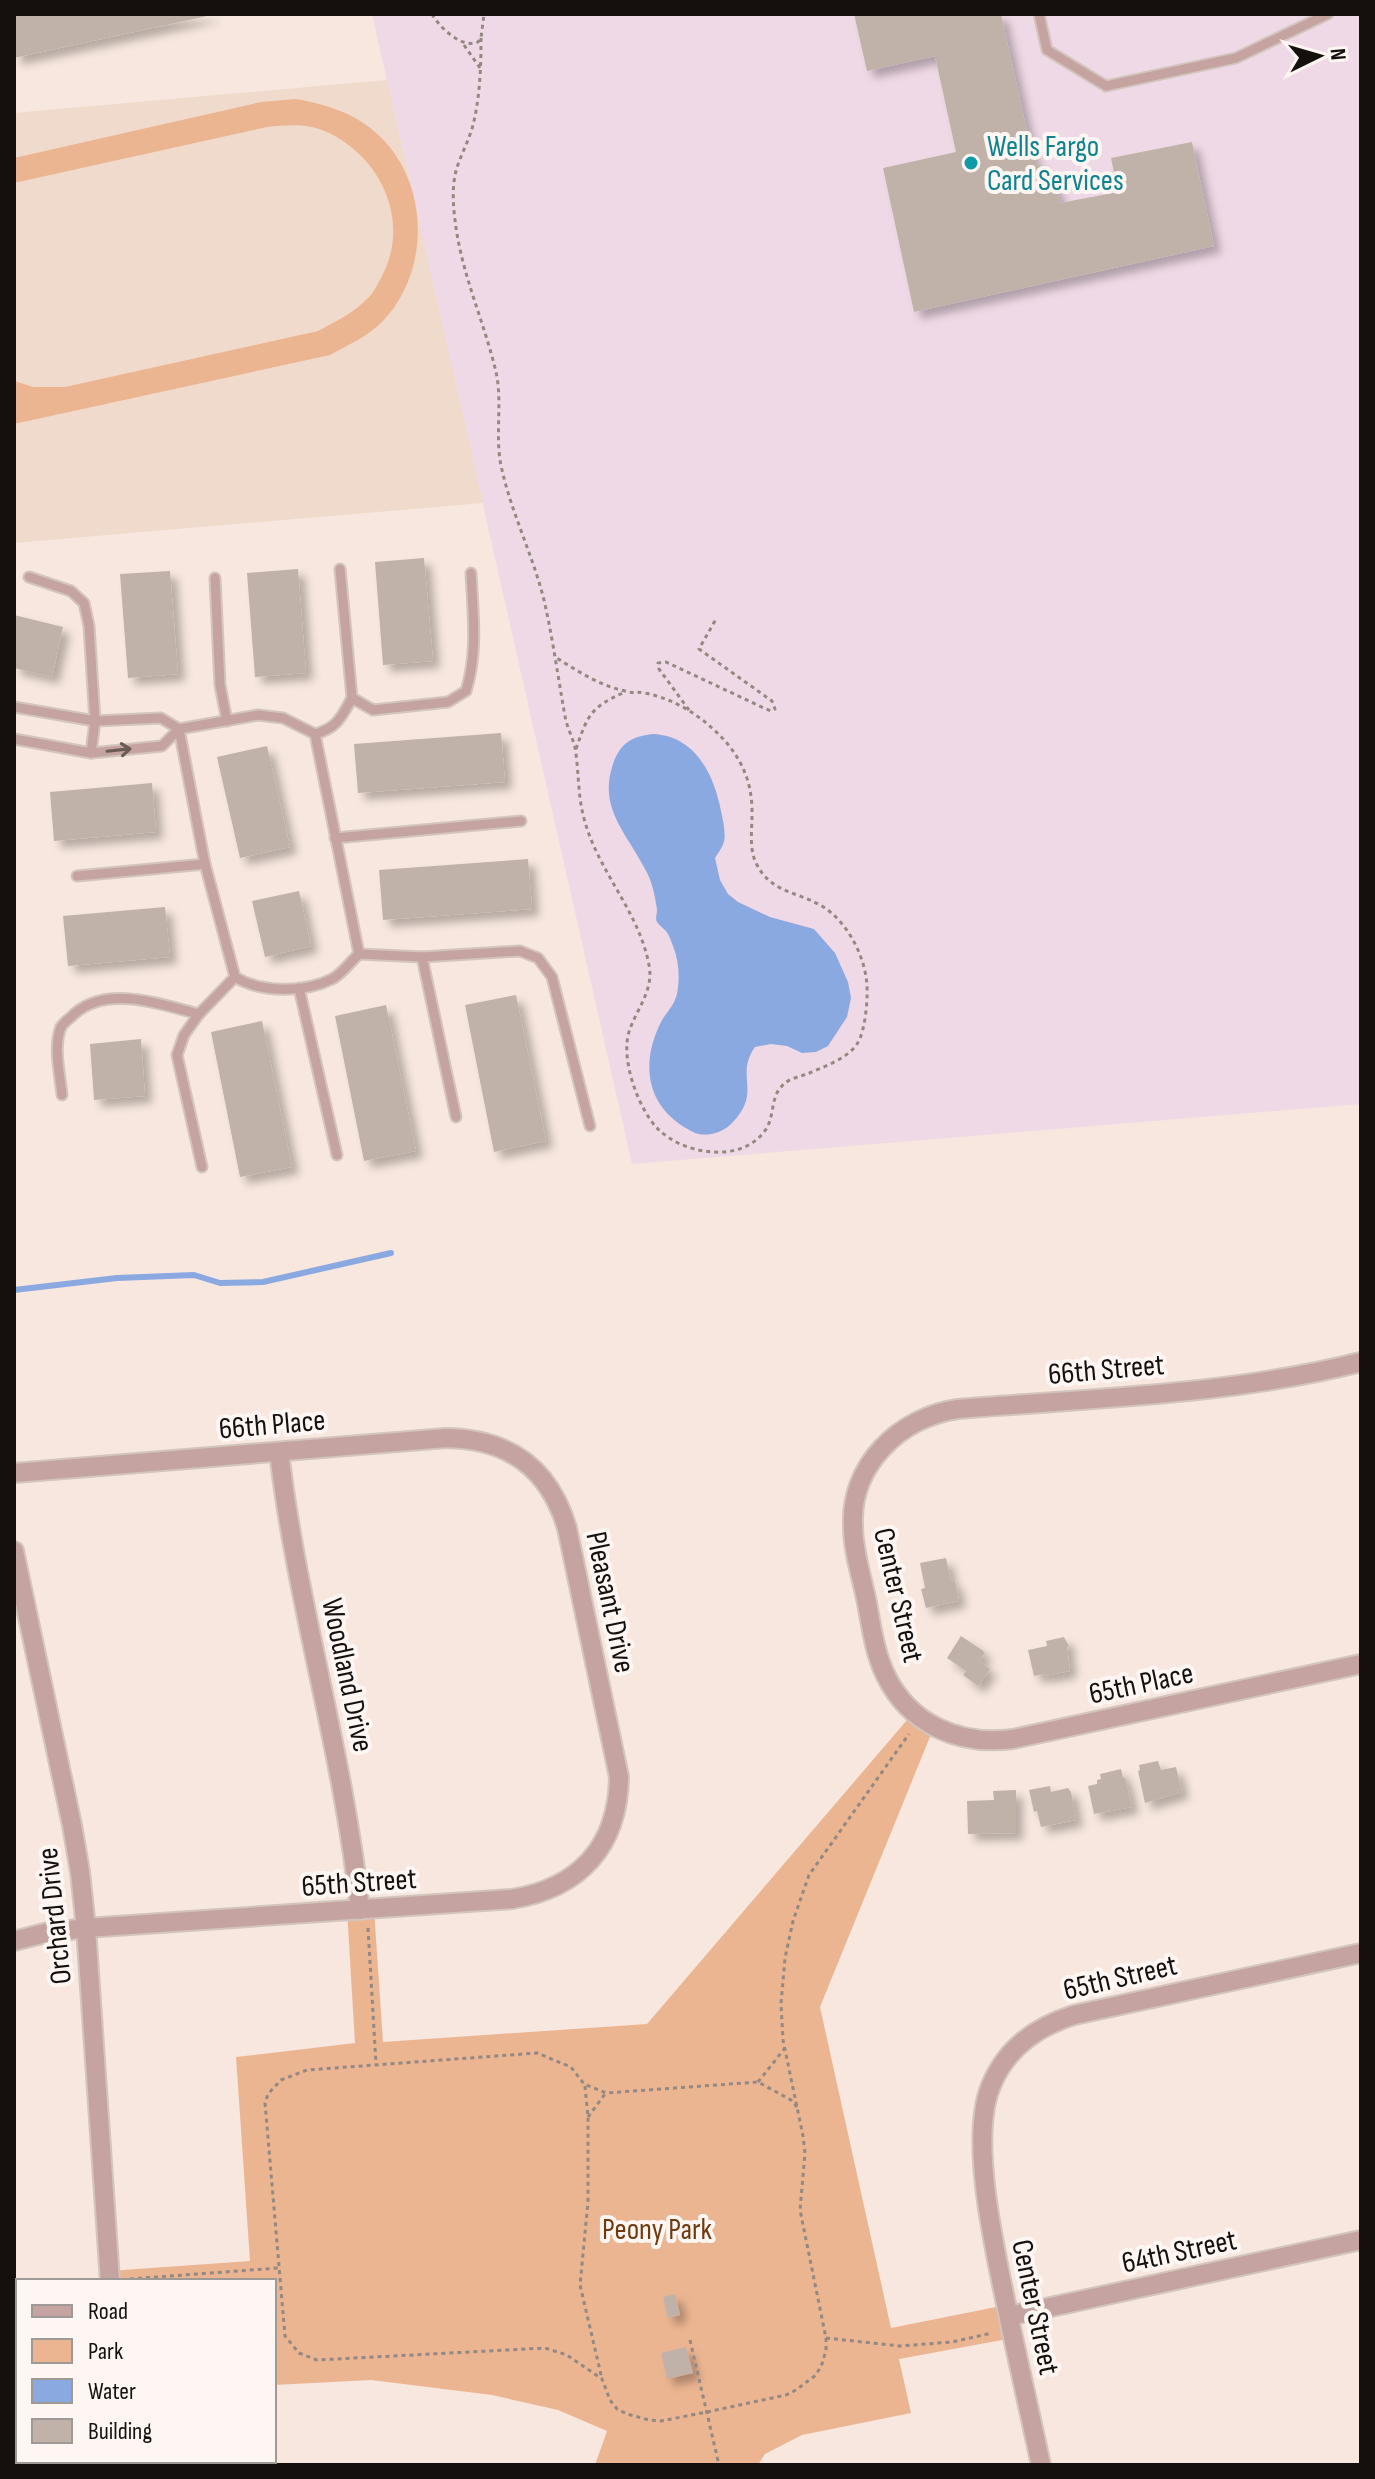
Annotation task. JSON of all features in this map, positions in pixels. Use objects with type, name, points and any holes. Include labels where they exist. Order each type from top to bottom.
[{"type":"street","name":"66th Street","points":[[871,1461],[885,1444],[905,1428],[925,1417],[947,1411],[1223,1387],[1285,1379],[1361,1362]]},
{"type":"street","name":"66th Place","points":[[14,1473],[468,1438],[513,1453],[528,1465]]},
{"type":"street","name":"Woodland Drive","points":[[279,1452],[295,1565],[352,1835],[363,1909]]},
{"type":"street","name":"Center Street","points":[[871,1461],[855,1500],[852,1524],[877,1651],[897,1695],[927,1723]]},
{"type":"street","name":"Pleasant Drive","points":[[528,1465],[550,1487],[561,1508],[617,1761]]},
{"type":"street","name":"Orchard Drive","points":[[14,1551],[80,1872],[110,2279]]},
{"type":"street","name":"65th Place","points":[[927,1723],[951,1735],[974,1741],[1013,1739],[1361,1664]]},
{"type":"street","name":"65th Street","points":[[14,1941],[86,1928],[536,1895],[556,1888],[576,1875],[606,1840],[619,1797],[617,1761]]},
{"type":"street","name":"65th Street","points":[[984,2159],[984,2115],[989,2090],[999,2068],[1014,2048],[1051,2022],[1361,1953]]},
{"type":"street","name":"Center Street","points":[[984,2159],[990,2220],[1041,2465]]},
{"type":"street","name":"64th Street","points":[[1010,2322],[1361,2240]]},
{"type":"lane","points":[[1039,14],[1047,50],[1106,86],[1236,58],[1328,14]]},
{"type":"lane","points":[[14,739],[91,753],[162,746],[179,729],[258,715],[283,718],[315,734],[330,730],[342,717],[352,698],[340,569]]},
{"type":"lane","points":[[352,698],[373,710],[448,702],[466,691],[473,668],[475,641],[471,573]]},
{"type":"lane","points":[[29,577],[71,591],[84,603],[89,626],[95,721],[91,753]]},
{"type":"lane","points":[[215,578],[220,685],[227,721]]},
{"type":"lane","points":[[14,707],[95,721],[161,718],[179,729],[205,864],[235,977],[248,985],[267,989],[299,988],[333,979],[359,954],[422,957],[520,951],[538,958],[552,977],[590,1126]]},
{"type":"lane","points":[[315,734],[359,954]]},
{"type":"lane","points":[[335,838],[521,821]]},
{"type":"lane","points":[[77,876],[205,864]]},
{"type":"lane","points":[[422,957],[456,1117]]},
{"type":"lane","points":[[202,1167],[177,1055],[184,1035],[199,1014],[235,977]]},
{"type":"lane","points":[[299,988],[337,1155]]},
{"type":"lane","points":[[62,1095],[58,1054],[62,1026],[92,1001],[125,998],[199,1014]]},
{"type":"path","points":[[432,14],[461,42],[480,69]]},
{"type":"path","points":[[484,14],[478,103],[455,174],[455,220],[470,291],[495,371],[500,464],[543,598],[566,724],[576,749],[577,779],[585,825],[637,929],[649,964],[651,980],[627,1034],[631,1077],[651,1122],[665,1135],[686,1147],[715,1153],[736,1149],[763,1134],[770,1122],[777,1092],[783,1084],[834,1062],[858,1043],[866,1011],[867,979],[859,950],[841,922],[823,906],[767,881],[752,850],[753,801],[746,771],[729,745],[711,726],[690,711],[645,693],[625,692],[555,657]]},
{"type":"path","points":[[461,42],[474,45],[481,38]]},
{"type":"path","points":[[690,711],[659,669],[658,663],[666,662],[766,709],[775,709],[772,701],[699,649],[716,619]]},
{"type":"path","points":[[576,749],[588,717],[602,702],[625,692]]},
{"type":"path","points":[[584,2084],[588,2117],[588,2202],[580,2285],[602,2379],[610,2400],[617,2409],[627,2414],[661,2421],[786,2395],[796,2390],[816,2375],[826,2350],[826,2338],[800,2210],[805,2153],[785,2048],[781,2004],[785,1958],[793,1921],[809,1875],[927,1723]]},
{"type":"path","points":[[363,1909],[376,2064]]},
{"type":"path","points":[[758,2082],[785,2048]]},
{"type":"path","points":[[602,2379],[567,2355],[545,2348],[317,2360],[305,2357],[285,2336],[265,2103],[268,2094],[281,2080],[307,2070],[537,2053],[571,2067],[584,2084],[606,2093],[758,2082],[773,2088],[797,2107]]},
{"type":"path","points":[[588,2117],[606,2093]]},
{"type":"path","points":[[136,2279],[278,2268]]},
{"type":"path","points":[[826,2338],[900,2346],[952,2342],[1010,2322]]},
{"type":"path","points":[[690,2340],[719,2465]]},
{"type":"shaded area","points":[[372,14],[1361,14],[1361,1104],[632,1164]]},
{"type":"shaded area","points":[[387,80],[483,503],[14,543],[14,113]]},
{"type":"green space","points":[[296,99],[337,110],[365,124],[392,151],[406,174],[418,225],[416,252],[410,277],[398,301],[382,322],[330,355],[14,424],[14,381],[34,387],[65,387],[318,331],[352,312],[371,295],[390,255],[392,213],[386,193],[362,157],[346,143],[320,129],[297,125],[267,127],[14,183],[14,158],[261,102]]},
{"type":"green space","name":"Peony Park","points":[[913,1713],[934,1727],[820,2007],[891,2328],[1006,2305],[1013,2338],[899,2359],[911,2413],[802,2435],[765,2454],[758,2465],[595,2465],[607,2431],[558,2410],[492,2395],[371,2380],[276,2385],[276,2279],[110,2279],[109,2271],[250,2261],[236,2057],[355,2043],[347,1910],[374,1909],[383,2042],[647,2024]]},
{"type":"water","points":[[653,734],[681,742],[692,750],[708,771],[718,797],[725,834],[715,858],[720,880],[728,894],[770,917],[814,929],[835,953],[848,982],[851,998],[847,1017],[828,1046],[816,1052],[802,1053],[787,1046],[771,1044],[755,1047],[747,1067],[746,1102],[741,1112],[728,1127],[708,1134],[698,1134],[677,1122],[656,1098],[651,1084],[651,1053],[662,1020],[677,994],[678,964],[669,936],[656,920],[657,910],[650,878],[616,819],[609,794],[613,764],[620,750],[633,739]]},
{"type":"building","points":[[14,14],[212,14],[212,15],[14,58]]},
{"type":"building","name":"Wells Fargo Card Services","points":[[854,14],[1001,14],[1033,159],[1055,186],[1060,203],[1118,192],[1111,158],[1192,142],[1214,246],[914,312],[883,168],[956,152],[935,56],[867,71]]},
{"type":"building","points":[[424,558],[433,661],[383,665],[375,562]]},
{"type":"building","points":[[298,569],[306,673],[255,677],[247,573]]},
{"type":"building","points":[[170,571],[178,674],[128,678],[120,574]]},
{"type":"building","points":[[14,615],[63,627],[52,677],[14,668]]},
{"type":"building","points":[[501,733],[505,782],[358,793],[354,744]]},
{"type":"building","points":[[267,746],[290,847],[240,858],[217,757]]},
{"type":"building","points":[[152,783],[156,832],[54,841],[50,792]]},
{"type":"building","points":[[528,859],[532,909],[383,920],[379,870]]},
{"type":"building","points":[[299,891],[311,946],[265,957],[252,901]]},
{"type":"building","points":[[165,907],[170,957],[68,966],[63,916]]},
{"type":"building","points":[[516,995],[546,1141],[494,1152],[465,1005]]},
{"type":"building","points":[[386,1005],[416,1151],[364,1161],[335,1016]]},
{"type":"building","points":[[262,1021],[292,1167],[240,1177],[211,1032]]},
{"type":"building","points":[[141,1039],[145,1096],[94,1100],[90,1044]]},
{"type":"building","points":[[946,1558],[959,1601],[926,1608],[921,1589],[925,1588],[920,1563]]},
{"type":"building","points":[[961,1636],[985,1653],[979,1661],[990,1669],[978,1686],[963,1675],[966,1671],[947,1658]]},
{"type":"building","points":[[1064,1637],[1069,1646],[1070,1671],[1034,1676],[1028,1650],[1047,1646],[1046,1641]]},
{"type":"building","points":[[1158,1761],[1161,1770],[1176,1767],[1182,1792],[1145,1803],[1139,1765]]},
{"type":"building","points":[[1121,1769],[1132,1807],[1094,1814],[1088,1786],[1097,1784],[1100,1774]]},
{"type":"building","points":[[1050,1786],[1051,1792],[1068,1788],[1076,1820],[1041,1827],[1029,1790]]},
{"type":"building","points":[[1016,1790],[1016,1833],[968,1834],[967,1801],[994,1800],[993,1791]]},
{"type":"building","points":[[675,2294],[680,2315],[668,2318],[663,2297]]},
{"type":"building","points":[[686,2347],[693,2373],[667,2379],[661,2353]]},
{"type":"waterway","points":[[14,1290],[117,1278],[194,1275],[220,1283],[263,1282],[391,1253]]},
{"type":"place","name":"Wells Fargo Card Services","points":[[971,163]]}]
